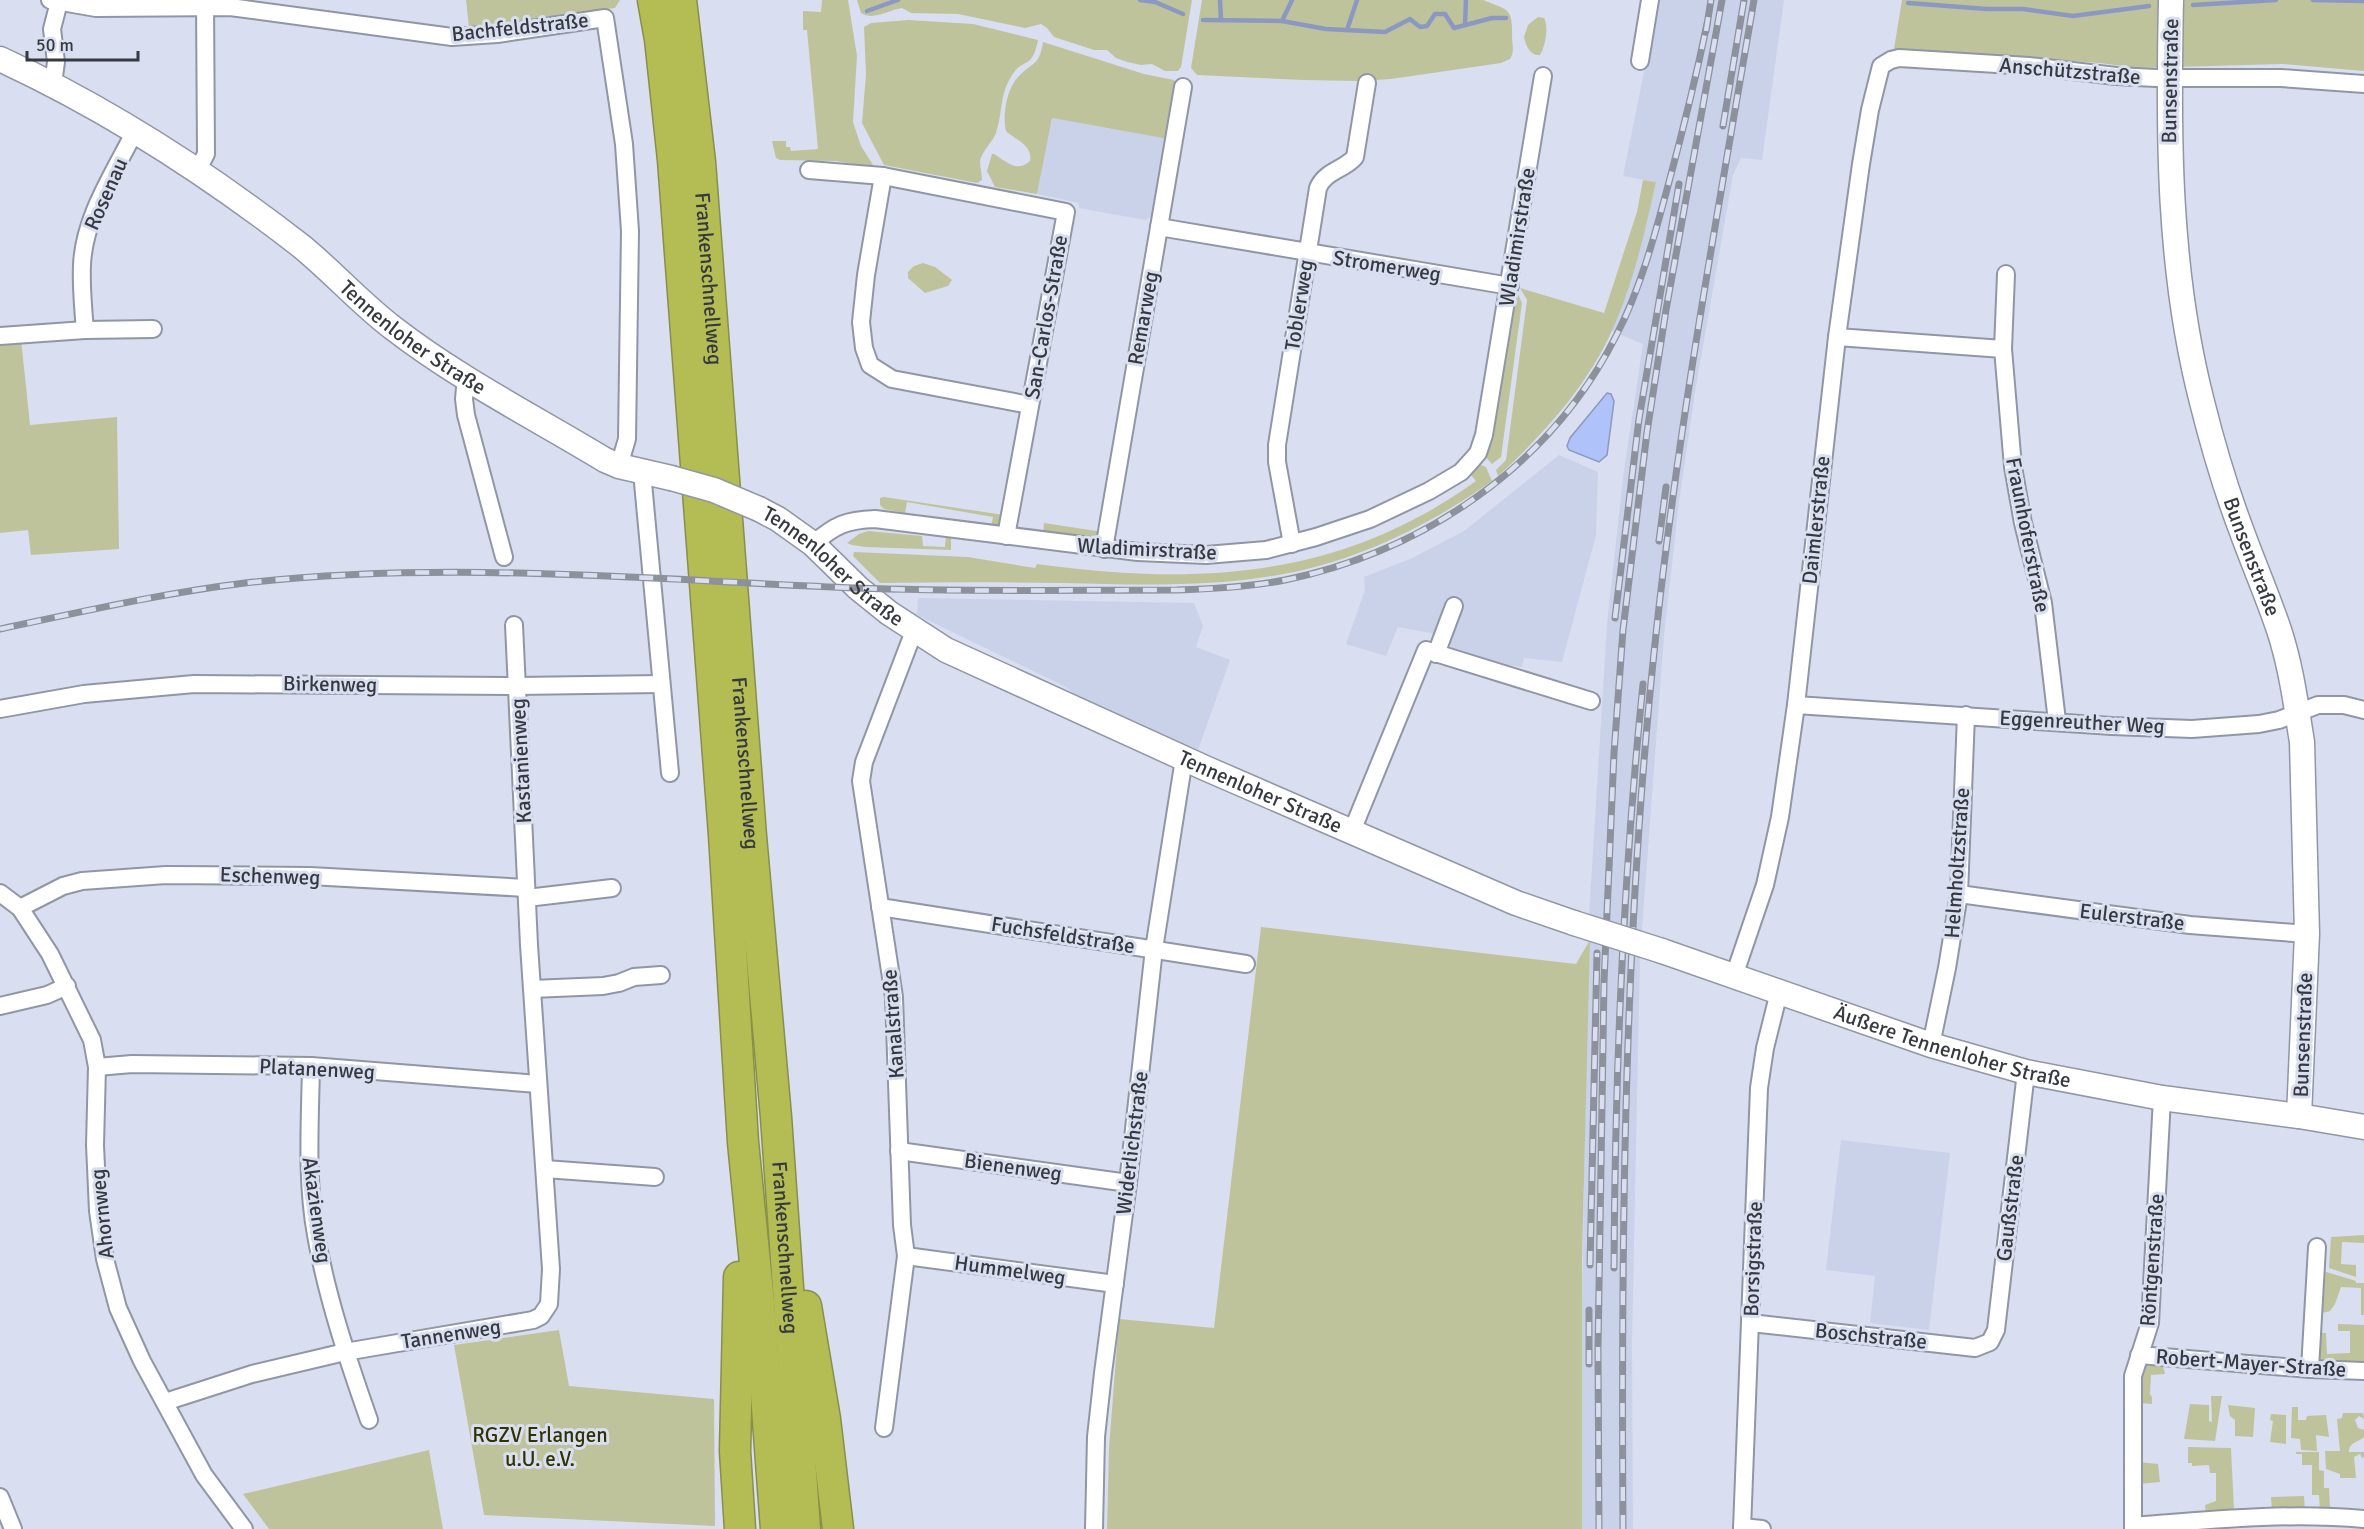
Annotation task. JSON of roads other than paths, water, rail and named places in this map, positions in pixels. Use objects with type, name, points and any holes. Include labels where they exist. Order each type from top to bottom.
[{"type":"highway","name":"Frankenschnellweg","points":[[653,0],[660,39],[673,160],[724,823],[743,1142],[760,1313],[776,1529]]},
{"type":"highway","name":"Frankenschnellweg","points":[[681,0],[700,162],[751,836],[776,1117],[805,1529]]},
{"type":"highway","points":[[776,1117],[791,1189],[803,1286],[825,1419],[838,1529]]},
{"type":"highway","points":[[740,1529],[735,1451],[740,1307],[739,1191],[743,1142]]},
{"type":"street","points":[[1641,53],[1650,0]]},
{"type":"street","name":"Bunsenstraße","points":[[2171,0],[2169,155],[2176,256],[2192,359],[2218,459],[2241,530],[2280,632],[2302,742],[2307,934],[2299,1116]]},
{"type":"street","name":"Bachfeldstraße","points":[[53,84],[56,62],[52,29],[54,1],[96,8],[134,9],[205,3],[452,37],[497,34],[605,18],[624,144],[630,231],[627,439],[618,466]]},
{"type":"street","points":[[198,169],[206,154],[205,3]]},
{"type":"street","name":"Anschützstraße","points":[[1885,62],[1899,58],[2029,66],[2116,76],[2281,78],[2364,84]]},
{"type":"street","name":"Tennenloher Straße","points":[[0,59],[53,84],[198,169],[302,248],[384,331],[605,460],[618,466],[714,490],[778,519],[813,544],[858,588],[914,631],[960,656],[1184,759],[1516,903],[1564,920]]},
{"type":"street","name":"Daimlerstraße","points":[[1734,976],[1765,885],[1775,840],[1796,705],[1837,337],[1870,110],[1879,71],[1885,62]]},
{"type":"street","name":"Wladimirstraße","points":[[813,544],[835,526],[859,519],[1104,549],[1206,555],[1255,551],[1292,544],[1345,528],[1395,508],[1461,472],[1478,453],[1484,435],[1543,76]]},
{"type":"street","name":"Toblerweg","points":[[1292,544],[1277,462],[1277,445],[1321,181],[1355,157],[1366,83]]},
{"type":"street","name":"Remarweg","points":[[1104,549],[1183,87]]},
{"type":"street","name":"Rosenau","points":[[86,330],[82,263],[85,240],[98,203],[135,131]]},
{"type":"street","name":"San-Carlos-Straße","points":[[809,170],[883,176],[1066,212],[1006,536]]},
{"type":"street","points":[[883,176],[866,275],[861,322],[864,348],[870,365],[892,379],[1030,405]]},
{"type":"street","name":"Stromerweg","points":[[1159,227],[1510,286]]},
{"type":"street","name":"Fraunhoferstraße","points":[[2006,274],[2002,349],[2013,467],[2023,523],[2043,603],[2057,721]]},
{"type":"street","points":[[0,336],[86,330],[153,329]]},
{"type":"street","points":[[1837,337],[2002,349]]},
{"type":"street","points":[[466,377],[464,399],[466,415],[504,557]]},
{"type":"street","points":[[642,472],[670,773]]},
{"type":"street","points":[[1436,654],[1454,606]]},
{"type":"street","name":"Kastanienweg","points":[[514,625],[532,989],[551,1269],[549,1304]]},
{"type":"street","name":"Kanalstraße","points":[[885,1428],[906,1256],[902,1225],[894,997],[861,781],[864,762],[914,631]]},
{"type":"street","points":[[1352,831],[1426,650],[1591,701]]},
{"type":"street","name":"Birkenweg","points":[[0,709],[84,694],[194,684],[517,686],[661,684]]},
{"type":"street","name":"Eggenreuther Weg","points":[[1796,705],[2112,726],[2192,729],[2259,724],[2279,720],[2318,705],[2329,704],[2364,710]]},
{"type":"street","name":"Helmholtzstraße","points":[[1931,1045],[1959,894],[1966,716]]},
{"type":"street","name":"Widerlichstraße","points":[[1094,1529],[1096,1437],[1154,949],[1184,759]]},
{"type":"street","name":"Eschenweg","points":[[20,908],[63,886],[82,882],[166,875],[310,876],[527,893]]},
{"type":"street","points":[[527,893],[612,888]]},
{"type":"street","name":"Ahornweg","points":[[0,893],[20,908],[50,954],[92,1040],[97,1067],[95,1145],[98,1211],[105,1259],[118,1308],[142,1361],[204,1475],[244,1529]]},
{"type":"street","name":"Eulerstraße","points":[[1959,894],[2190,925],[2307,934]]},
{"type":"street","name":"Fuchsfeldstraße","points":[[880,907],[1246,964]]},
{"type":"street","name":"Äußere Tennenloher Straße","points":[[1564,920],[1662,951],[1931,1045],[2026,1072],[2162,1098],[2364,1127]]},
{"type":"street","points":[[532,989],[603,986],[634,977],[661,975]]},
{"type":"street","points":[[0,1006],[47,995],[67,986]]},
{"type":"street","name":"Borsigstraße","points":[[1742,1528],[1759,1088],[1765,1048],[1779,992]]},
{"type":"street","name":"Platanenweg","points":[[97,1067],[132,1064],[312,1066],[538,1084]]},
{"type":"street","name":"Akazienweg","points":[[312,1066],[309,1150],[316,1235],[345,1352]]},
{"type":"street","name":"Gaußstraße","points":[[1990,1342],[1996,1330],[2026,1072]]},
{"type":"street","name":"Röntgenstraße","points":[[2133,1528],[2133,1377],[2150,1323],[2162,1098]]},
{"type":"street","name":"Bienenweg","points":[[899,1151],[1128,1183]]},
{"type":"street","points":[[545,1169],[655,1177]]},
{"type":"street","points":[[2310,1369],[2317,1248]]},
{"type":"street","name":"Hummelweg","points":[[906,1256],[1114,1284]]},
{"type":"street","name":"Tannenweg","points":[[165,1402],[252,1374],[345,1352],[533,1320],[541,1316],[549,1304]]},
{"type":"street","name":"Boschstraße","points":[[1751,1323],[1975,1348],[1990,1342]]},
{"type":"street","points":[[345,1352],[369,1420]]},
{"type":"street","name":"Robert-Mayer-Straße","points":[[2139,1355],[2310,1369],[2364,1371]]},
{"type":"street","points":[[0,1497],[14,1529]]},
{"type":"street","points":[[2133,1528],[2274,1516],[2364,1519]]},
{"type":"street","points":[[1742,1528],[1762,1529]]},
{"type":"water","points":[[1607,393],[1611,394],[1614,401],[1607,455],[1599,462],[1569,450],[1567,446],[1570,438]]},
{"type":"waterway","points":[[867,11],[898,0]]},
{"type":"waterway","points":[[1140,0],[1155,2],[1183,14]]},
{"type":"waterway","points":[[1220,0],[1221,20]]},
{"type":"waterway","points":[[1282,21],[1292,0]]},
{"type":"waterway","points":[[1347,30],[1357,0]]},
{"type":"waterway","points":[[1465,25],[1466,0]]},
{"type":"waterway","points":[[2193,5],[2276,0]]},
{"type":"waterway","points":[[2313,0],[2364,1]]},
{"type":"waterway","points":[[1908,3],[1987,9],[2023,9],[2073,16],[2149,6]]},
{"type":"waterway","points":[[1203,20],[1282,21],[1326,29],[1385,32],[1410,19],[1420,27],[1427,26],[1435,14],[1445,14],[1454,28],[1492,18],[1506,18]]},
{"type":"railway","points":[[1706,31],[1711,0]]},
{"type":"railway","points":[[1599,1529],[1598,1349],[1604,982],[1614,753],[1623,630],[1647,432],[1666,310],[1722,0]]},
{"type":"railway","points":[[1723,126],[1744,0]]},
{"type":"railway","points":[[1623,1529],[1623,1305],[1627,1081],[1631,969],[1645,745],[1665,554],[1676,475],[1700,316],[1754,0]]},
{"type":"railway","points":[[0,629],[184,592],[245,583],[321,576],[474,572],[896,589],[1177,590],[1231,587],[1285,580],[1337,566],[1387,548],[1434,524],[1479,496],[1520,462],[1557,424],[1589,382],[1625,318],[1647,260],[1679,143],[1707,24]]},
{"type":"railway","points":[[1615,618],[1639,419],[1679,184]]},
{"type":"railway","points":[[1659,541],[1666,487]]},
{"type":"railway","points":[[1614,1268],[1621,976],[1630,830],[1643,684]]},
{"type":"railway","points":[[1590,1265],[1597,953]]},
{"type":"railway","points":[[1589,1310],[1589,1364]]},
{"type":"park label","name":"RGZV Erlangen u.U. e.V.","points":[[540,1447]]}]
